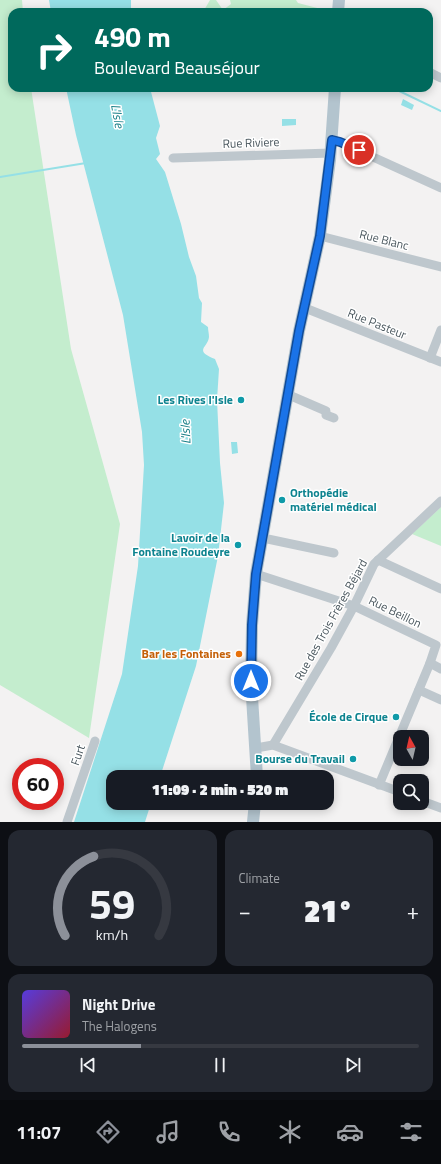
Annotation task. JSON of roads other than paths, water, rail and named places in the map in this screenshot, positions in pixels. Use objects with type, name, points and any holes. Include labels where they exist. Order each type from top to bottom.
[{"type":"main road","points":[[257,770],[251,681],[252,625],[256,574],[289,395],[299,331],[320,236],[332,140],[335,92]]},
{"type":"main road","points":[[253,822],[254,810]]},
{"type":"street","points":[[332,140],[340,142],[441,188]]},
{"type":"street","name":"Rue Riviere","points":[[173,158],[330,153]]},
{"type":"street","name":"Rue Blanc","points":[[320,236],[441,267]]},
{"type":"street","name":"Rue Pasteur","points":[[305,308],[441,362]]},
{"type":"street","points":[[430,358],[441,330]]},
{"type":"street","points":[[289,395],[326,411],[326,415],[334,418]]},
{"type":"street","name":"Rue des Trois Frères Béjard","points":[[273,745],[331,648],[354,606],[374,564],[441,500]]},
{"type":"street","points":[[263,538],[334,553]]},
{"type":"street","points":[[378,560],[441,589]]},
{"type":"street","name":"Rue Beillon","points":[[256,574],[354,606],[436,645],[430,663]]},
{"type":"street","points":[[379,785],[430,663],[441,669]]},
{"type":"street","points":[[419,690],[441,700]]},
{"type":"street","name":"Furt","points":[[67,822],[95,741]]},
{"type":"street","points":[[256,748],[273,745],[393,790]]},
{"type":"street","points":[[429,804],[441,808]]},
{"type":"water","points":[[49,0],[131,0],[131,8],[50,8]]},
{"type":"water","name":"L'Isle","points":[[67,92],[151,92],[160,126],[156,138],[160,154],[156,159],[165,172],[181,224],[189,257],[196,276],[199,298],[202,303],[201,322],[208,327],[209,337],[203,351],[208,356],[215,359],[219,369],[217,400],[220,463],[224,503],[218,556],[196,666],[162,770],[106,770],[106,810],[149,810],[145,822],[74,822],[122,674],[138,566],[144,465],[142,432],[123,315],[76,135]]},
{"type":"water","points":[[403,99],[414,105],[412,110],[401,105]]},
{"type":"water","points":[[282,119],[296,119],[296,125],[282,126]]},
{"type":"water","points":[[231,442],[237,442],[238,453],[232,454]]},
{"type":"waterway","points":[[401,92],[441,111]]},
{"type":"waterway","points":[[0,177],[86,163]]},
{"type":"place","name":"Les Rives l'Isle","points":[[241,400]]},
{"type":"place","name":"Orthopédie matériel médical","points":[[282,500]]},
{"type":"place","name":"Lavoir de la Fontaine Roudeyre","points":[[238,545]]},
{"type":"place","name":"Bar les Fontaines","points":[[239,654]]},
{"type":"place","name":"École de Cirque","points":[[396,717]]},
{"type":"place","name":"Bourse du Travail","points":[[353,759]]}]
